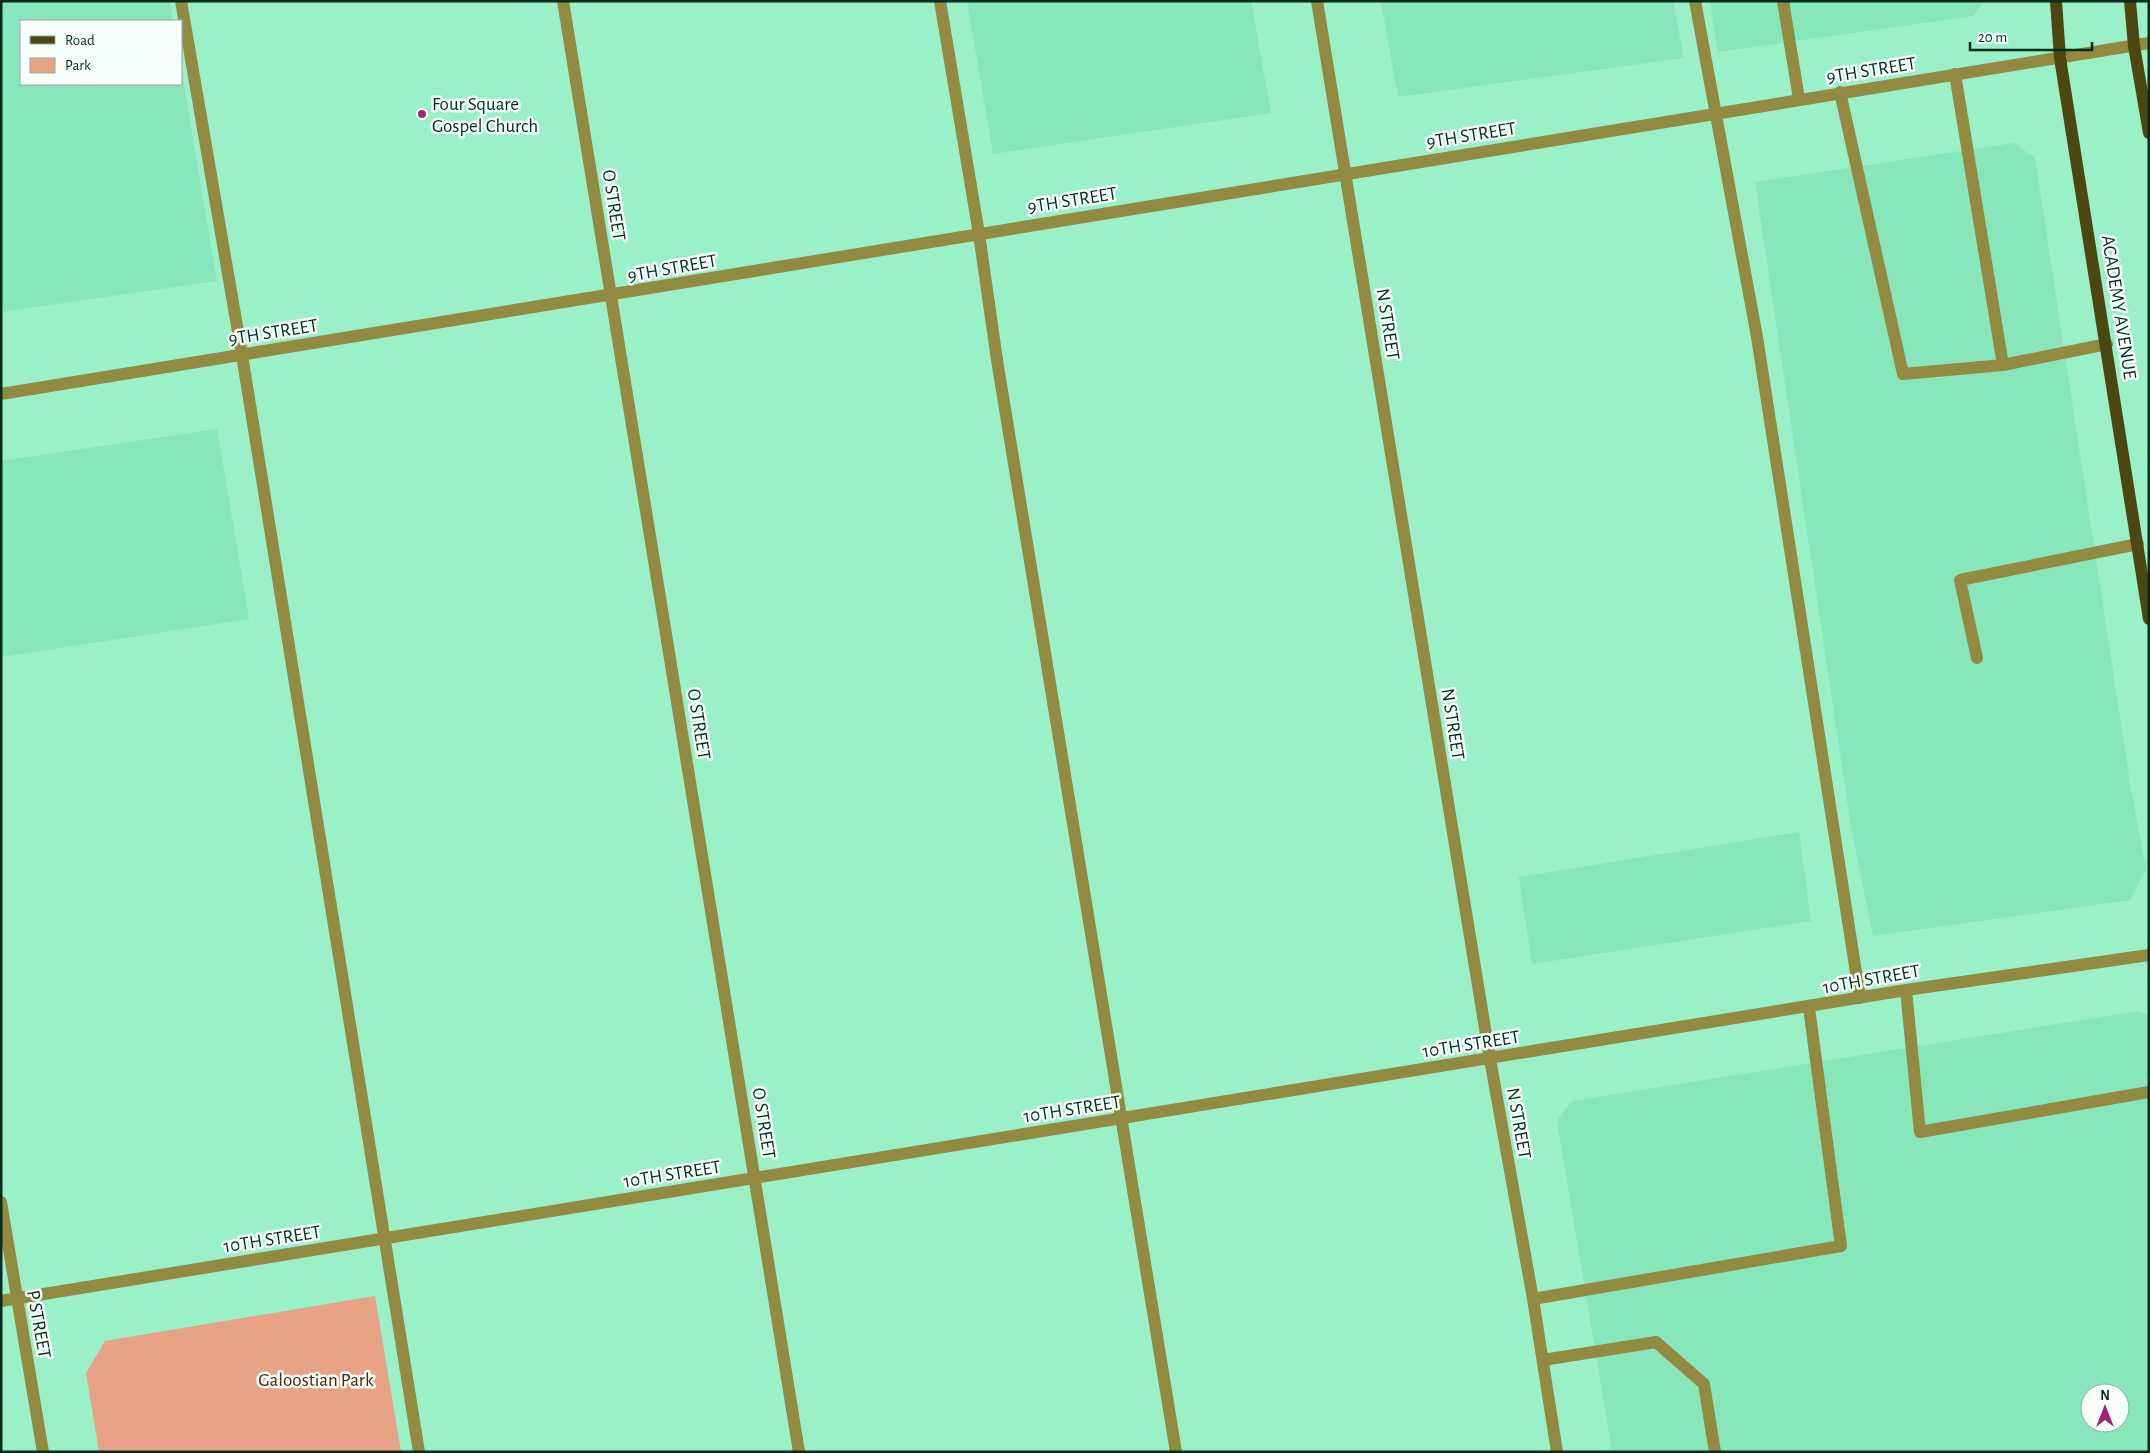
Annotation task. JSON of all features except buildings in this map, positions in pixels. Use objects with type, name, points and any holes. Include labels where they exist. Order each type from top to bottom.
[{"type":"main road","name":"ACADEMY AVENUE","points":[[2056,1],[2060,58],[2107,344],[2149,619]]},
{"type":"main road","points":[[2130,1],[2134,46],[2149,133]]},
{"type":"street","points":[[180,1],[242,355],[419,1452]]},
{"type":"street","name":"O STREET","points":[[563,1],[800,1452]]},
{"type":"street","points":[[940,1],[1176,1452]]},
{"type":"street","name":"N STREET","points":[[1317,1],[1490,1059],[1533,1299],[1557,1452]]},
{"type":"street","points":[[1695,1],[1758,347],[1860,998]]},
{"type":"street","points":[[1783,1],[1799,99]]},
{"type":"street","name":"9TH STREET","points":[[1,394],[611,296],[1840,92],[2149,44]]},
{"type":"street","points":[[1955,74],[2004,365]]},
{"type":"street","points":[[1840,92],[1903,374],[2004,365],[2107,344]]},
{"type":"street","points":[[1977,658],[1960,580],[2138,544]]},
{"type":"street","name":"10TH STREET","points":[[1,1301],[1809,1008],[1906,990],[2149,955]]},
{"type":"street","points":[[1906,990],[1920,1132],[2149,1092]]},
{"type":"street","points":[[1533,1299],[1841,1246],[1809,1008]]},
{"type":"street","name":"P STREET","points":[[1,1202],[43,1452]]},
{"type":"street","points":[[1543,1360],[1656,1342],[1704,1384],[1715,1452]]},
{"type":"shaded area","points":[[1,1],[170,1],[173,20],[20,20],[20,85],[182,85],[182,74],[217,281],[1,312]]},
{"type":"shaded area","points":[[967,1],[1251,1],[1271,113],[993,154]]},
{"type":"shaded area","points":[[1381,1],[1673,1],[1684,58],[1398,97]]},
{"type":"shaded area","points":[[1710,1],[1985,1],[1973,16],[1718,52]]},
{"type":"shaded area","points":[[2014,143],[2035,158],[2130,783],[2146,869],[2130,900],[1873,936],[1851,827],[1755,182]]},
{"type":"shaded area","points":[[217,429],[249,619],[1,657],[1,461]]},
{"type":"shaded area","points":[[1799,832],[1811,921],[1532,964],[1519,877]]},
{"type":"shaded area","points":[[2139,1011],[2149,1016],[2149,1452],[1612,1452],[1557,1121],[1572,1101]]},
{"type":"green space","name":"Galoostian Park","points":[[375,1296],[401,1452],[99,1452],[86,1373],[105,1341]]},
{"type":"place","name":"Four Square Gospel Church","points":[[422,114]]}]
